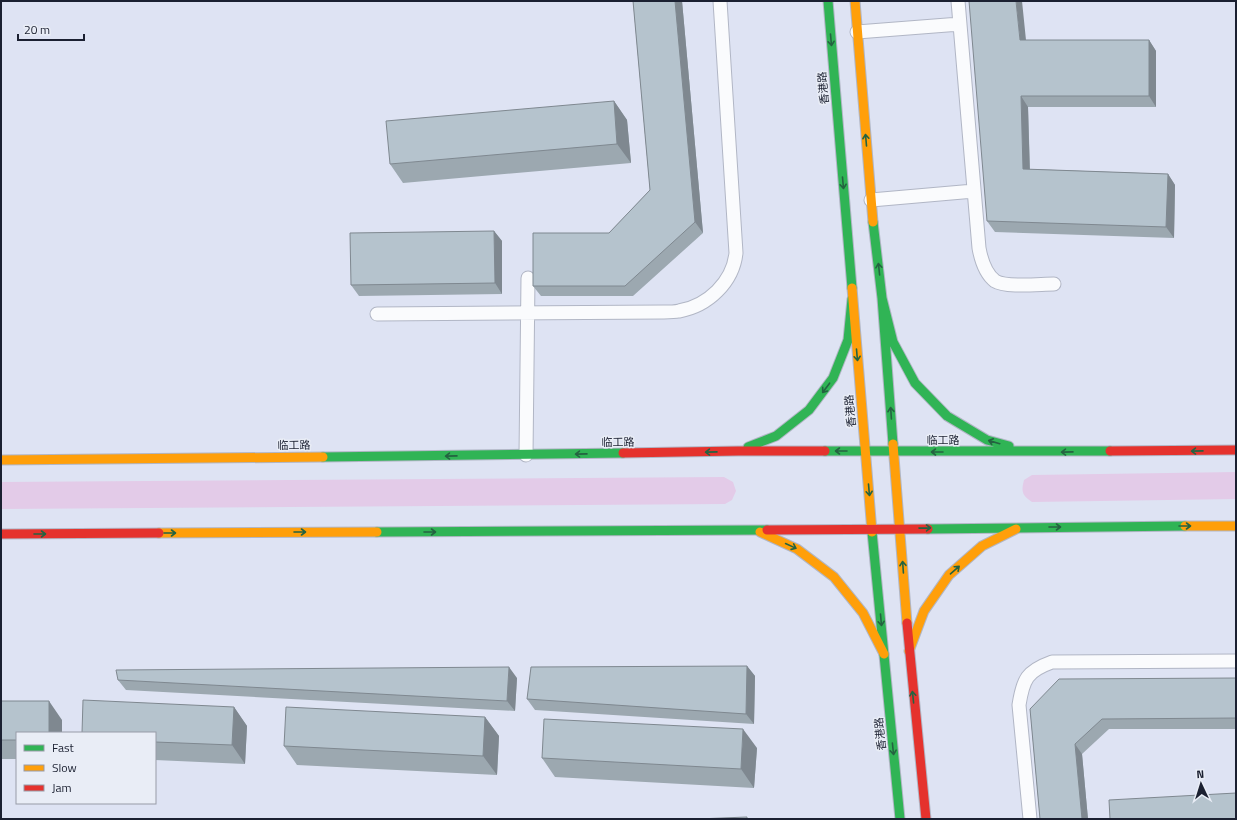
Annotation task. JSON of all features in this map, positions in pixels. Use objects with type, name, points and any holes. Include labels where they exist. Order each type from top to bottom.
[{"type":"main road","name":"香港路","points":[[828,1],[872,529],[900,819]]},
{"type":"main road","points":[[855,1],[871,200],[882,298],[909,651],[926,819]]},
{"type":"main road","points":[[882,298],[893,342],[915,383],[947,416],[960,424],[987,440],[1031,452]]},
{"type":"main road","points":[[738,451],[776,436],[809,410],[813,405],[833,378],[848,340],[852,299]]},
{"type":"main road","name":"临工路","points":[[1,460],[526,455],[738,451],[1031,452],[1236,450]]},
{"type":"main road","points":[[1,534],[1236,526]]},
{"type":"main road","points":[[909,651],[924,611],[949,575],[982,546],[1021,527]]},
{"type":"main road","points":[[755,530],[797,549],[834,577],[863,613],[884,654]]},
{"type":"lane","points":[[377,314],[680,311],[695,306],[718,290],[732,269],[736,253],[720,1]]},
{"type":"lane","points":[[958,1],[981,261],[995,280],[1006,285],[1054,284]]},
{"type":"lane","points":[[857,32],[960,24]]},
{"type":"lane","points":[[871,200],[974,191]]},
{"type":"lane","points":[[526,455],[528,278]]},
{"type":"lane","points":[[1030,819],[1019,705],[1022,689],[1028,675],[1040,666],[1052,662],[1236,660]]},
{"type":"shaded area","points":[[1236,472],[1236,499],[1032,502],[1023,493],[1024,480],[1032,475]]},
{"type":"shaded area","points":[[724,477],[733,482],[736,491],[732,500],[725,504],[1,509],[1,482]]},
{"type":"building","points":[[633,1],[675,1],[695,222],[625,286],[533,286],[533,233],[609,233],[650,190]]},
{"type":"building","points":[[969,1],[1016,1],[1020,40],[1149,40],[1149,96],[1021,96],[1023,169],[1168,174],[1166,227],[987,221]]},
{"type":"building","points":[[614,101],[617,144],[390,164],[386,121]]},
{"type":"building","points":[[494,231],[495,283],[351,285],[350,233]]},
{"type":"building","points":[[747,666],[746,714],[527,699],[531,667]]},
{"type":"building","points":[[509,667],[507,701],[118,680],[116,670]]},
{"type":"building","points":[[1236,678],[1236,718],[1102,719],[1075,744],[1082,819],[1040,819],[1030,709],[1059,679]]},
{"type":"building","points":[[83,700],[234,707],[232,745],[156,742],[156,732],[82,732]]},
{"type":"building","points":[[1,701],[49,701],[49,732],[16,732],[16,740],[1,740]]},
{"type":"building","points":[[286,707],[485,717],[483,756],[284,746]]},
{"type":"building","points":[[544,719],[743,729],[741,769],[542,758]]},
{"type":"building","points":[[1236,793],[1236,819],[1110,819],[1109,800]]},
{"type":"building","points":[[747,817],[747,819],[697,819]]},
{"type":"traffic: fast","points":[[828,1],[852,288]]},
{"type":"traffic: fast","points":[[873,222],[882,298],[893,444]]},
{"type":"traffic: fast","points":[[882,298],[893,342],[915,383],[947,416],[987,440],[1009,446]]},
{"type":"traffic: fast","points":[[748,447],[776,436],[809,410],[833,378],[848,340],[852,299]]},
{"type":"traffic: fast","points":[[825,451],[1110,451]]},
{"type":"traffic: fast","points":[[323,457],[623,453]]},
{"type":"traffic: fast","points":[[928,529],[1185,526]]},
{"type":"traffic: fast","points":[[377,532],[767,530]]},
{"type":"traffic: fast","points":[[872,532],[900,819]]},
{"type":"traffic: slow","points":[[855,1],[873,222]]},
{"type":"traffic: slow","points":[[852,288],[872,532]]},
{"type":"traffic: slow","points":[[893,444],[907,623]]},
{"type":"traffic: slow","points":[[1,460],[323,457]]},
{"type":"traffic: slow","points":[[1185,526],[1236,526]]},
{"type":"traffic: slow","points":[[909,651],[924,611],[949,575],[982,546],[1016,529]]},
{"type":"traffic: slow","points":[[159,533],[377,532]]},
{"type":"traffic: slow","points":[[760,532],[797,549],[834,577],[863,613],[884,654]]},
{"type":"traffic: jam","points":[[1110,451],[1236,450]]},
{"type":"traffic: jam","points":[[623,453],[825,451]]},
{"type":"traffic: jam","points":[[767,530],[928,529]]},
{"type":"traffic: jam","points":[[1,534],[159,533]]},
{"type":"traffic: jam","points":[[907,623],[926,819]]}]
